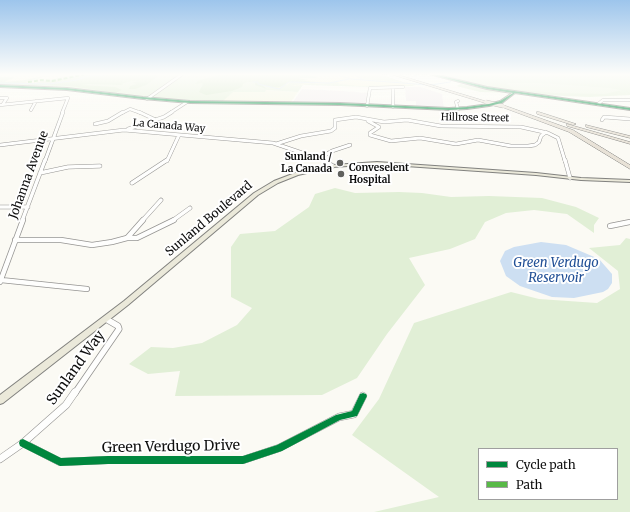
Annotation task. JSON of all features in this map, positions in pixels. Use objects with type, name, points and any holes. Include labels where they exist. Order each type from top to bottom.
[{"type":"highway","points":[[472,98],[529,111],[630,138]]},
{"type":"highway","points":[[483,98],[571,130],[630,167]]},
{"type":"highway","points":[[505,106],[630,143]]},
{"type":"main road","points":[[138,98],[187,102],[458,109],[496,103],[505,98]]},
{"type":"main road","points":[[556,98],[630,109]]},
{"type":"main road","name":"Sunland Boulevard","points":[[0,400],[106,319],[256,194],[285,178],[306,171],[333,166],[358,163],[383,163],[630,182]]},
{"type":"street","points":[[0,98],[7,98],[2,104]]},
{"type":"street","name":"Johanna Avenue","points":[[0,281],[68,98],[36,101]]},
{"type":"street","points":[[367,106],[368,98]]},
{"type":"street","points":[[393,98],[393,107]]},
{"type":"street","points":[[598,104],[600,101],[605,100],[630,100]]},
{"type":"street","points":[[2,104],[36,101]]},
{"type":"street","points":[[31,110],[36,101]]},
{"type":"street","points":[[458,101],[456,102],[458,109]]},
{"type":"street","points":[[124,130],[156,120],[169,114],[187,102]]},
{"type":"street","points":[[95,124],[108,121],[124,111],[132,109],[156,120]]},
{"type":"street","name":"Hillrose Street","points":[[276,144],[301,136],[331,131],[335,128],[335,120],[356,117],[384,122],[407,120],[441,126],[521,127],[546,132]]},
{"type":"street","points":[[602,120],[604,117],[630,119]]},
{"type":"street","points":[[363,118],[379,127],[370,133],[370,135],[391,141],[420,138],[456,144],[478,140],[514,146],[528,146],[537,144],[540,141],[541,136],[546,132],[554,135],[559,140],[570,178]]},
{"type":"street","name":"La Canada Way","points":[[0,145],[124,130],[276,144],[320,158],[329,162],[333,166]]},
{"type":"street","points":[[132,182],[167,161],[179,135]]},
{"type":"street","points":[[320,158],[336,149],[350,145]]},
{"type":"street","points":[[40,173],[68,167],[100,166]]},
{"type":"street","points":[[127,238],[161,200]]},
{"type":"street","points":[[0,207],[28,207]]},
{"type":"street","points":[[15,240],[61,240],[92,245],[127,238],[136,238],[173,221],[190,208]]},
{"type":"street","points":[[610,226],[630,222]]},
{"type":"street","points":[[0,281],[87,289]]},
{"type":"street","name":"Sunland Way","points":[[0,459],[23,443],[66,405],[119,330],[118,326],[106,319]]},
{"type":"street","name":"Green Verdugo Drive","points":[[23,443],[60,462],[108,460],[243,460],[279,448],[339,417],[354,414],[364,396]]},
{"type":"shaded area","points":[[296,98],[367,98],[365,104],[293,102]]},
{"type":"shaded area","points":[[406,98],[443,98],[444,108],[416,107],[416,101],[406,101]]},
{"type":"green space","points":[[154,98],[226,98],[223,101]]},
{"type":"green space","points":[[225,98],[294,98],[291,102],[222,101]]},
{"type":"green space","points":[[335,188],[355,193],[399,192],[422,193],[451,197],[489,196],[542,198],[576,207],[599,218],[594,225],[594,233],[567,214],[534,210],[506,213],[485,222],[475,239],[450,249],[409,258],[425,285],[387,334],[357,378],[322,395],[175,396],[180,371],[148,374],[129,364],[151,347],[173,348],[202,343],[237,325],[252,308],[231,297],[231,247],[240,234],[275,231],[309,207],[315,194]]},
{"type":"green space","points":[[626,238],[630,239],[630,512],[374,512],[439,497],[352,435],[379,399],[414,323],[511,292],[539,299],[597,303],[620,289],[618,271],[589,248],[620,245]]},
{"type":"water","name":"Green Verdugo Reservoir","points":[[541,242],[566,245],[599,259],[612,274],[612,283],[608,289],[603,292],[574,298],[552,297],[520,286],[506,276],[500,261],[505,251],[514,247]]},
{"type":"cycle path","points":[[142,98],[190,102],[340,104],[449,109],[489,105],[501,102],[507,98]]},
{"type":"cycle path","points":[[554,98],[630,109]]},
{"type":"cycle path","points":[[23,443],[60,462],[108,460],[243,460],[279,448],[339,417],[354,414],[363,396]]},
{"type":"place","name":"Sunland / La Canada","points":[[340,163]]},
{"type":"place","name":"Conveselent Hospital","points":[[341,174]]}]
